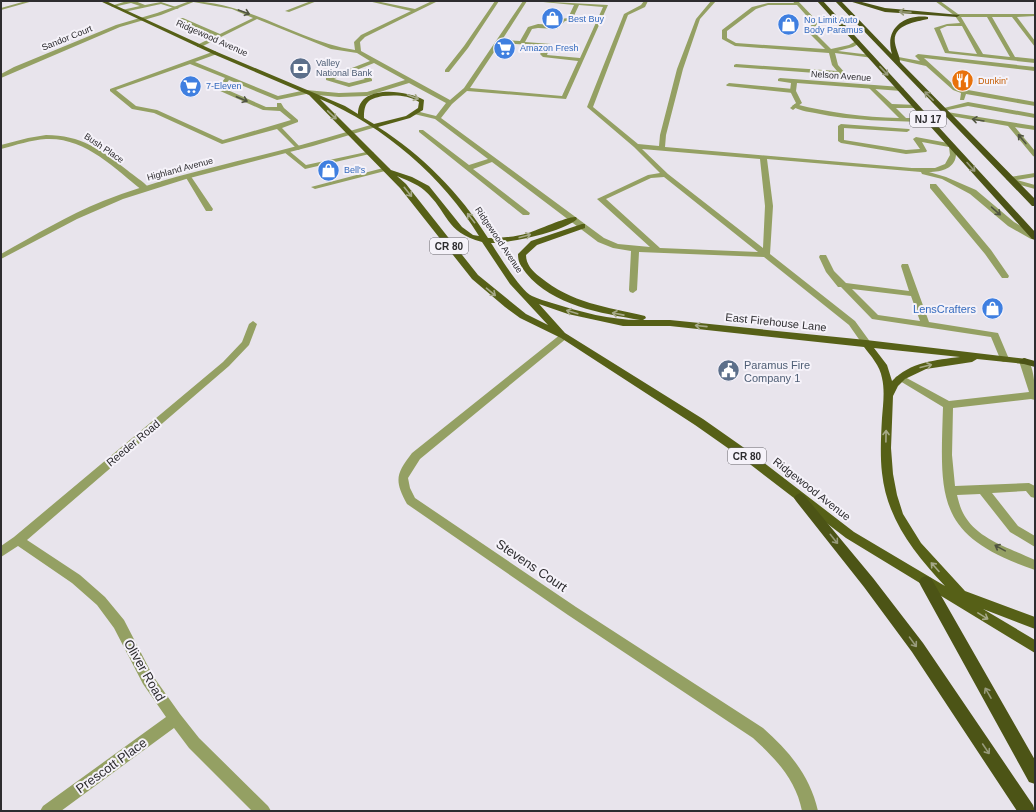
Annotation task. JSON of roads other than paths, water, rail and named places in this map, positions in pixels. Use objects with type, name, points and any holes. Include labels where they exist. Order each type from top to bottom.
[{"type":"highway","name":"NJ 17","points":[[820,1],[1035,237]]},
{"type":"highway","name":"NJ 17","points":[[838,1],[1035,204]]},
{"type":"highway","points":[[852,1],[886,10],[958,15]]},
{"type":"highway","points":[[896,60],[892,42],[893,33],[900,26],[910,20],[958,15]]},
{"type":"highway","points":[[800,498],[870,583],[899,622],[933,670],[1027,811]]},
{"type":"highway","points":[[926,582],[1035,776]]},
{"type":"main road","name":"Ridgewood Avenue","points":[[102,1],[199,46],[343,107],[374,126],[412,154],[440,182],[471,217],[502,269],[564,336]]},
{"type":"main road","points":[[361,118],[364,102],[373,97],[389,94],[406,95],[419,100],[422,106],[416,113],[374,126]]},
{"type":"main road","name":"Ridgewood Avenue","points":[[312,95],[387,169],[422,209],[457,257],[489,291],[523,316],[564,336],[699,422],[746,455],[850,535],[1035,648]]},
{"type":"main road","points":[[387,169],[426,187],[458,228],[468,235],[486,240],[505,240],[522,237],[573,219]]},
{"type":"main road","points":[[582,226],[547,237],[527,248],[521,258],[525,268],[540,283],[555,293],[572,301],[613,313],[670,323]]},
{"type":"main road","name":"East Firehouse Lane","points":[[528,297],[571,312],[623,323],[670,323],[1031,362]]},
{"type":"main road","points":[[866,343],[885,371],[888,385],[886,427],[887,474],[894,509],[907,535],[961,595]]},
{"type":"main road","points":[[888,399],[891,390],[900,378],[914,370],[928,366],[1001,358]]},
{"type":"main road","name":"Ridgewood Avenue","points":[[926,582],[1035,623]]},
{"type":"street","points":[[1,9],[31,1]]},
{"type":"street","points":[[113,6],[132,1],[145,6]]},
{"type":"street","points":[[192,1],[233,8],[333,48],[358,52],[450,103]]},
{"type":"street","name":"Sandor Court","points":[[1,76],[16,68],[103,32],[177,8],[192,1]]},
{"type":"street","points":[[287,11],[315,1]]},
{"type":"street","points":[[370,1],[416,11]]},
{"type":"street","points":[[358,52],[357,42],[362,36],[436,1]]},
{"type":"street","points":[[446,71],[466,47],[497,1]]},
{"type":"street","points":[[437,118],[450,103],[466,89],[526,1]]},
{"type":"street","points":[[466,89],[564,98],[606,6],[535,1]]},
{"type":"street","points":[[646,1],[643,6],[626,14],[590,107],[636,146],[666,175],[852,324],[866,343]]},
{"type":"street","points":[[662,148],[663,135],[680,69],[698,19],[714,1]]},
{"type":"street","points":[[937,1],[958,15],[980,55]]},
{"type":"street","points":[[736,66],[842,73],[835,65],[832,53],[829,51],[810,31],[816,23],[796,2],[768,4],[754,8],[735,24],[726,29],[724,31],[725,39],[735,44],[829,51],[871,56]]},
{"type":"street","points":[[124,11],[161,3],[177,8]]},
{"type":"street","points":[[522,42],[530,28],[538,26],[557,27],[563,20],[570,19],[577,4]]},
{"type":"street","points":[[958,15],[1035,15]]},
{"type":"street","points":[[989,16],[1013,58]]},
{"type":"street","points":[[1013,16],[1035,45]]},
{"type":"street","points":[[199,46],[258,18]]},
{"type":"street","points":[[181,19],[220,36]]},
{"type":"street","points":[[964,24],[947,25],[937,28],[947,52],[1035,60]]},
{"type":"street","points":[[498,41],[549,45],[543,54],[545,56],[582,60]]},
{"type":"street","points":[[829,51],[852,46],[858,42]]},
{"type":"street","points":[[215,53],[112,90],[134,108],[155,111],[222,142],[296,121],[281,109],[277,98]]},
{"type":"street","points":[[1035,69],[918,56],[955,89],[964,92],[1035,104]]},
{"type":"street","points":[[896,60],[918,62],[930,67]]},
{"type":"street","points":[[191,62],[277,98],[306,92],[354,95],[367,94],[409,81]]},
{"type":"street","points":[[355,69],[370,80],[350,85],[328,79],[355,69],[375,62]]},
{"type":"street","points":[[221,86],[228,78]]},
{"type":"street","name":"Nelson Avenue","points":[[780,80],[901,90]]},
{"type":"street","points":[[794,81],[793,90],[798,103],[794,107],[812,112],[869,119],[928,120]]},
{"type":"street","points":[[221,86],[243,84]]},
{"type":"street","points":[[729,85],[793,90]]},
{"type":"street","points":[[221,86],[220,89],[265,109],[281,109]]},
{"type":"street","points":[[871,87],[904,119]]},
{"type":"street","points":[[964,92],[962,100],[968,104],[1035,116]]},
{"type":"street","points":[[945,112],[968,104]]},
{"type":"street","points":[[890,106],[916,106]]},
{"type":"street","points":[[945,112],[1035,128]]},
{"type":"street","points":[[416,113],[437,118],[601,240],[616,246],[635,249],[766,255]]},
{"type":"street","points":[[922,140],[918,142],[924,151],[906,152],[841,141],[840,126],[907,130],[913,125],[928,120]]},
{"type":"street","points":[[1009,124],[1035,155]]},
{"type":"street","name":"Highland Avenue","points":[[1,257],[78,215],[145,188],[352,134],[374,126]]},
{"type":"street","points":[[278,127],[298,148]]},
{"type":"street","points":[[636,146],[912,170],[934,170],[945,168],[952,164],[954,156],[951,145],[914,139],[907,130]]},
{"type":"street","points":[[421,131],[526,213]]},
{"type":"street","name":"Bush Place","points":[[1,147],[46,138],[60,137],[76,140],[90,147],[145,188]]},
{"type":"street","points":[[286,151],[305,167],[371,153]]},
{"type":"street","points":[[763,157],[766,171],[770,230],[766,255]]},
{"type":"street","points":[[468,168],[493,160]]},
{"type":"street","points":[[315,187],[387,169]]},
{"type":"street","points":[[912,170],[944,178],[973,192],[1011,224],[1035,237]]},
{"type":"street","points":[[657,249],[601,199],[650,176],[666,175]]},
{"type":"street","points":[[1011,180],[1035,175]]},
{"type":"street","points":[[188,176],[209,209]]},
{"type":"street","points":[[1011,180],[1035,187]]},
{"type":"street","points":[[933,186],[988,252],[1005,276]]},
{"type":"street","points":[[632,290],[635,249]]},
{"type":"street","points":[[823,257],[830,272],[875,317],[995,335],[1001,358]]},
{"type":"street","points":[[905,266],[924,324]]},
{"type":"street","points":[[842,285],[914,294]]},
{"type":"street","name":"Reeder Road","points":[[1,552],[18,540],[226,364],[246,343],[254,324]]},
{"type":"street","name":"Stevens Court","points":[[564,336],[416,456],[404,472],[402,486],[411,501],[565,606],[758,733],[780,752],[797,776],[808,802],[810,811]]},
{"type":"street","points":[[900,378],[948,405],[1035,396],[1031,362]]},
{"type":"street","points":[[948,405],[949,491],[960,519],[972,532],[1012,555],[1035,565]]},
{"type":"street","points":[[983,489],[1014,529],[1035,542]]},
{"type":"street","points":[[949,491],[1033,489]]},
{"type":"street","name":"Oliver Road","points":[[18,540],[76,579],[101,601],[119,624],[148,680],[174,719],[194,743],[263,811]]},
{"type":"street","name":"Prescott Place","points":[[48,811],[174,719]]},
{"type":"place","name":"Best Buy","points":[[553,19]]},
{"type":"place","name":"No Limit Auto Body Paramus","points":[[789,25]]},
{"type":"place","name":"Amazon Fresh","points":[[505,48]]},
{"type":"place","name":"Valley National Bank","points":[[301,68]]},
{"type":"place","name":"Dunkin'","points":[[963,81]]},
{"type":"place","name":"7-Eleven","points":[[191,86]]},
{"type":"place","name":"Bell's","points":[[328,170]]},
{"type":"place","name":"LensCrafters","points":[[992,309]]},
{"type":"place","name":"Paramus Fire Company 1","points":[[728,371]]}]
